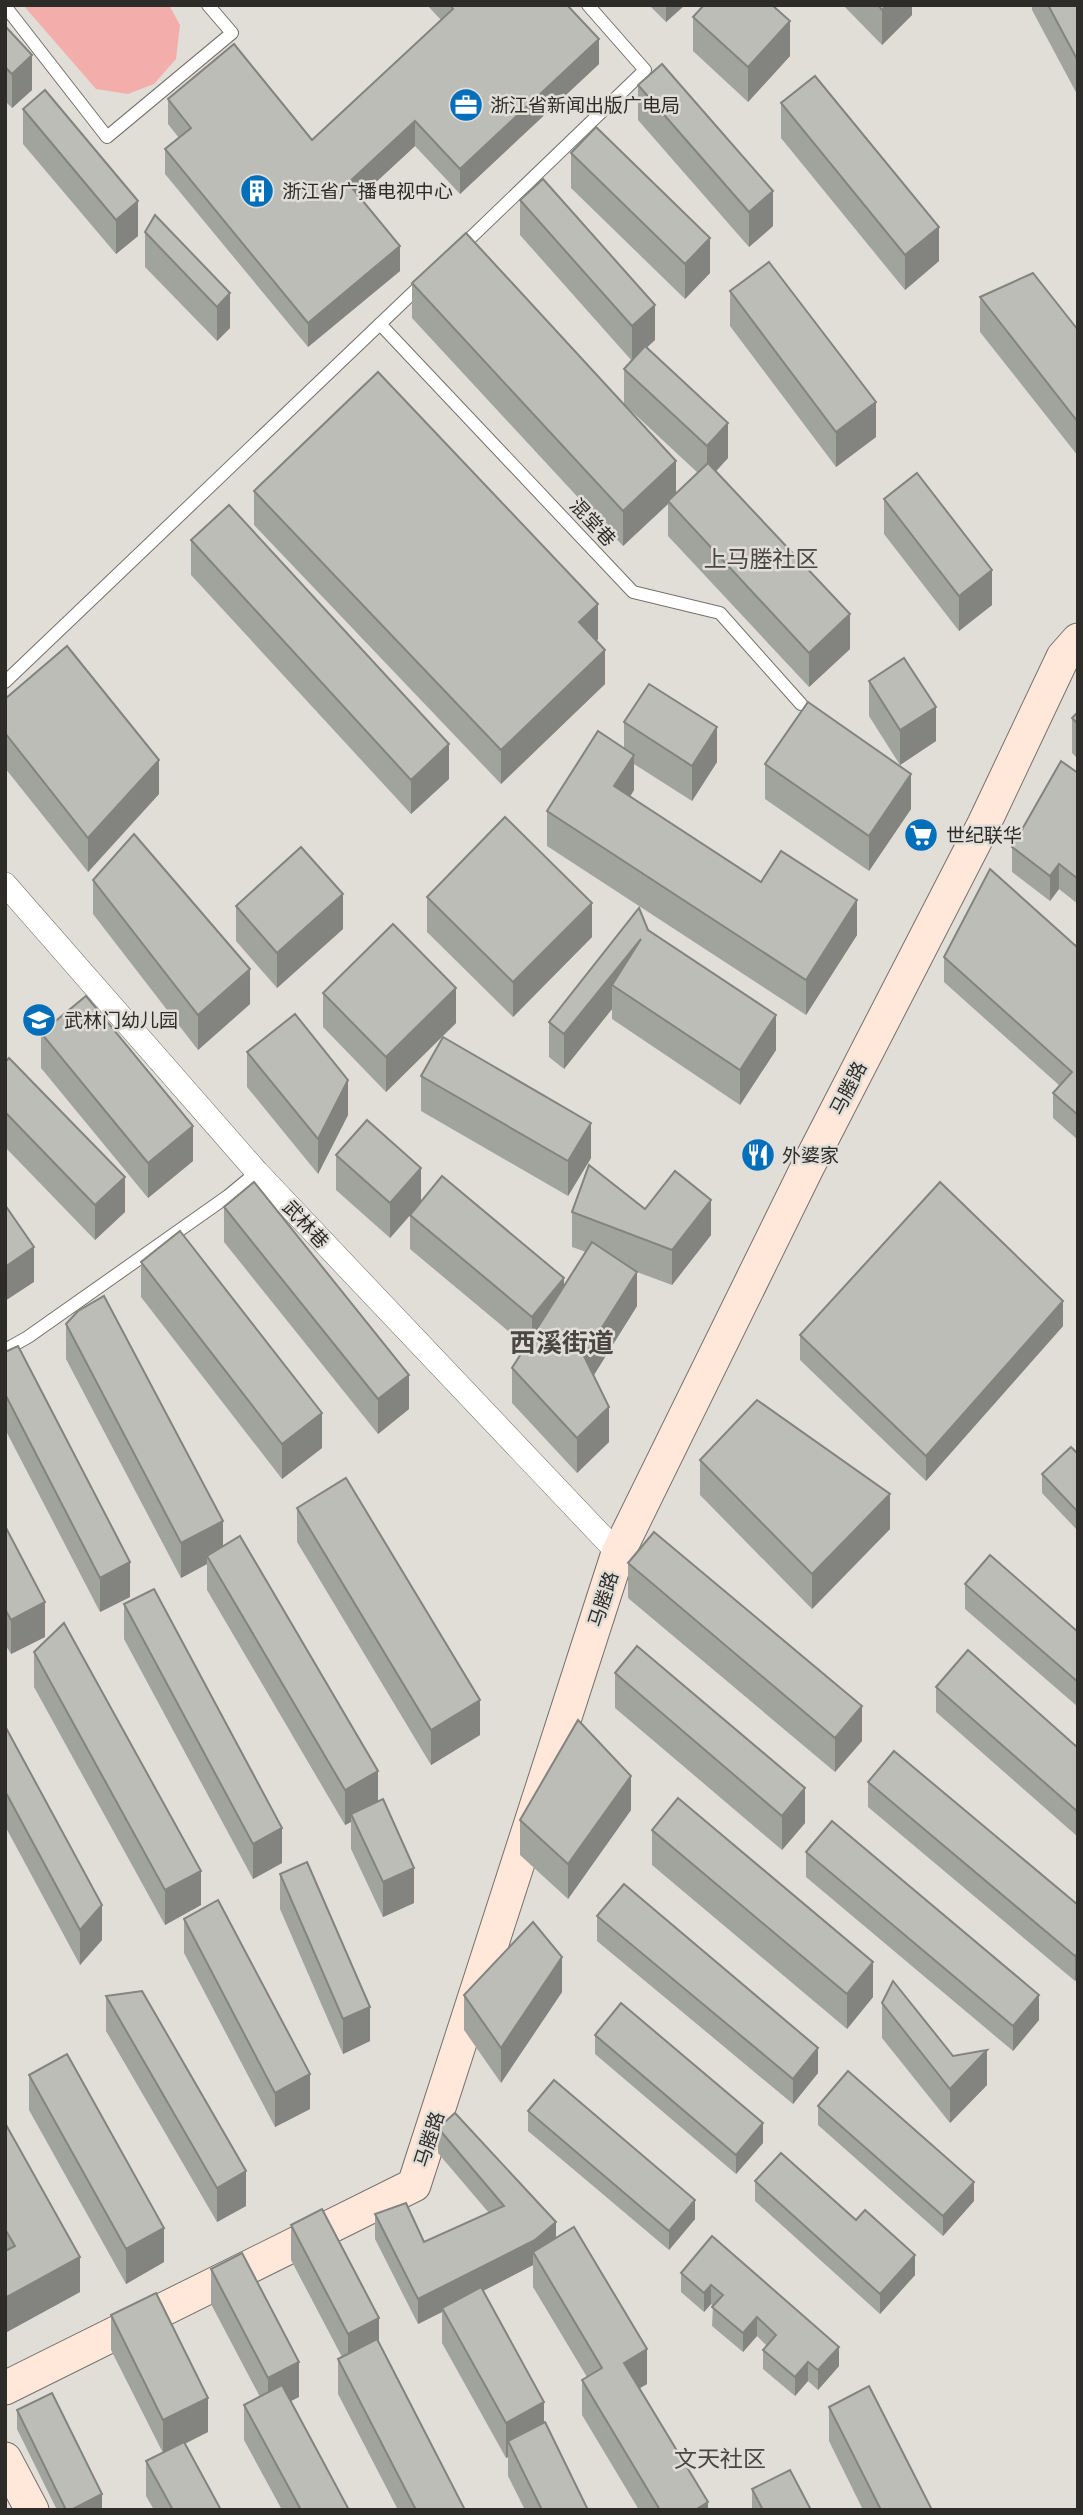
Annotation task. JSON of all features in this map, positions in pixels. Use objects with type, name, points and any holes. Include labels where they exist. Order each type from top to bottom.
[{"type":"street","name":"马塍路","points":[[5,2388],[414,2185],[618,1553],[807,1168],[984,824],[1063,657],[1078,640]]},
{"type":"street","name":"武林巷","points":[[5,884],[257,1172],[618,1553]]},
{"type":"street","points":[[5,2459],[32,2510]]},
{"type":"lane","points":[[5,6],[107,137],[232,33],[208,5]]},
{"type":"lane","points":[[450,258],[645,70],[588,5]]},
{"type":"lane","points":[[5,682],[430,276]]},
{"type":"lane","name":"混堂巷","points":[[380,324],[633,592],[720,613],[801,704]]},
{"type":"lane","points":[[5,1350],[228,1196],[257,1172]]},
{"type":"shaded area","points":[[23,5],[169,5],[180,25],[176,59],[154,84],[128,94],[96,89]]},
{"type":"building","points":[[450,5],[567,5],[599,39],[460,169],[415,121],[348,183],[400,246],[308,323],[165,149],[191,128],[168,99],[234,44],[312,140],[453,9]]},
{"type":"building","points":[[704,5],[772,5],[790,21],[748,67],[693,17]]},
{"type":"building","points":[[1048,5],[1078,5],[1078,61]]},
{"type":"building","points":[[5,26],[32,55],[12,74],[5,67]]},
{"type":"building","points":[[662,64],[773,191],[749,212],[638,85]]},
{"type":"building","points":[[815,76],[939,227],[905,255],[781,103]]},
{"type":"building","points":[[45,90],[138,201],[116,220],[23,109]]},
{"type":"building","points":[[596,127],[710,238],[685,264],[571,153]]},
{"type":"building","points":[[543,179],[655,305],[632,326],[520,200]]},
{"type":"building","points":[[155,215],[230,293],[217,307],[145,232]]},
{"type":"building","points":[[466,233],[676,461],[623,511],[412,283]]},
{"type":"building","points":[[769,262],[876,402],[836,432],[730,291]]},
{"type":"building","points":[[1033,273],[1078,330],[1078,422],[980,297]]},
{"type":"building","points":[[645,346],[728,423],[707,446],[624,369]]},
{"type":"building","points":[[378,372],[598,604],[579,622],[605,650],[501,750],[254,491]]},
{"type":"building","points":[[708,463],[850,614],[809,653],[668,501]]},
{"type":"building","points":[[917,473],[992,570],[959,596],[884,499]]},
{"type":"building","points":[[229,505],[449,744],[411,780],[191,540]]},
{"type":"building","points":[[67,646],[159,760],[88,838],[5,733],[5,699]]},
{"type":"building","points":[[904,658],[936,707],[900,730],[869,681]]},
{"type":"building","points":[[649,684],[717,727],[692,766],[624,722]]},
{"type":"building","points":[[808,702],[911,774],[869,836],[765,764]]},
{"type":"building","points":[[1078,712],[1078,724],[1072,718]]},
{"type":"building","points":[[598,731],[634,755],[614,786],[761,882],[781,851],[857,900],[806,980],[547,811]]},
{"type":"building","points":[[1061,761],[1078,773],[1078,879],[1059,864],[1050,876],[1012,847]]},
{"type":"building","points":[[505,817],[592,903],[513,982],[427,897]]},
{"type":"building","points":[[134,834],[250,969],[198,1015],[93,880]]},
{"type":"building","points":[[301,847],[343,894],[277,953],[236,906]]},
{"type":"building","points":[[990,869],[1078,948],[1078,1115],[1053,1093],[1072,1072],[944,957]]},
{"type":"building","points":[[639,908],[648,930],[776,1015],[740,1070],[612,985],[641,939],[564,1034],[549,1022]]},
{"type":"building","points":[[393,924],[456,988],[386,1057],[323,993]]},
{"type":"building","points":[[86,996],[193,1126],[148,1163],[41,1033]]},
{"type":"building","points":[[295,1014],[348,1080],[318,1139],[247,1052]]},
{"type":"building","points":[[443,1037],[591,1123],[568,1161],[421,1076]]},
{"type":"building","points":[[9,1058],[125,1177],[95,1205],[5,1112],[5,1062]]},
{"type":"building","points":[[367,1120],[421,1168],[390,1203],[336,1155]]},
{"type":"building","points":[[589,1165],[645,1209],[675,1171],[711,1200],[672,1250],[572,1212]]},
{"type":"building","points":[[442,1176],[564,1278],[532,1317],[410,1215]]},
{"type":"building","points":[[254,1182],[409,1375],[378,1399],[224,1207]]},
{"type":"building","points":[[940,1182],[1063,1301],[926,1456],[800,1335]]},
{"type":"building","points":[[5,1205],[34,1247],[5,1267]]},
{"type":"building","points":[[180,1231],[322,1413],[282,1444],[141,1262]]},
{"type":"building","points":[[592,1242],[637,1272],[584,1356],[609,1407],[577,1438],[512,1368]]},
{"type":"building","points":[[104,1296],[223,1521],[181,1543],[66,1324],[78,1311]]},
{"type":"building","points":[[18,1346],[130,1562],[100,1578],[5,1394],[5,1352]]},
{"type":"building","points":[[757,1400],[890,1494],[812,1574],[700,1460]]},
{"type":"building","points":[[1071,1447],[1078,1454],[1078,1512],[1042,1474]]},
{"type":"building","points":[[346,1478],[480,1700],[431,1730],[297,1508]]},
{"type":"building","points":[[5,1526],[45,1602],[11,1620],[5,1609]]},
{"type":"building","points":[[654,1532],[862,1706],[835,1738],[628,1563]]},
{"type":"building","points":[[240,1536],[378,1771],[345,1790],[207,1556]]},
{"type":"building","points":[[990,1555],[1078,1632],[1078,1682],[965,1584]]},
{"type":"building","points":[[154,1589],[282,1828],[253,1844],[124,1604]]},
{"type":"building","points":[[64,1623],[201,1871],[165,1890],[34,1652]]},
{"type":"building","points":[[637,1646],[805,1788],[782,1816],[615,1673]]},
{"type":"building","points":[[968,1650],[1078,1748],[1078,1812],[936,1687]]},
{"type":"building","points":[[578,1720],[631,1776],[568,1864],[520,1820]]},
{"type":"building","points":[[5,1726],[102,1905],[80,1930],[5,1791]]},
{"type":"building","points":[[894,1751],[1078,1905],[1078,1953],[1075,1956],[868,1782]]},
{"type":"building","points":[[678,1798],[873,1962],[847,1994],[652,1830]]},
{"type":"building","points":[[383,1799],[414,1868],[383,1882],[351,1814]]},
{"type":"building","points":[[832,1821],[1039,1995],[1013,2026],[806,1852]]},
{"type":"building","points":[[307,1862],[370,2007],[343,2019],[280,1874]]},
{"type":"building","points":[[624,1884],[818,2048],[793,2079],[597,1916]]},
{"type":"building","points":[[218,1900],[310,2074],[275,2093],[184,1919]]},
{"type":"building","points":[[533,1922],[562,1957],[501,2048],[464,1995]]},
{"type":"building","points":[[893,1981],[953,2056],[987,2050],[950,2089],[882,2003]]},
{"type":"building","points":[[142,1991],[246,2171],[217,2188],[106,1996]]},
{"type":"building","points":[[621,2003],[763,2123],[736,2155],[595,2035]]},
{"type":"building","points":[[67,2054],[164,2228],[126,2249],[29,2075]]},
{"type":"building","points":[[848,2071],[974,2182],[943,2216],[818,2106]]},
{"type":"building","points":[[554,2080],[695,2200],[669,2231],[528,2111]]},
{"type":"building","points":[[455,2113],[556,2222],[535,2240],[418,2299],[375,2214],[406,2203],[424,2242],[504,2206],[438,2128]]},
{"type":"building","points":[[5,2123],[80,2257],[5,2298],[5,2251],[15,2246],[5,2229]]},
{"type":"building","points":[[781,2153],[856,2220],[865,2210],[915,2255],[880,2294],[755,2181]]},
{"type":"building","points":[[322,2209],[379,2318],[348,2334],[291,2225]]},
{"type":"building","points":[[574,2227],[647,2349],[624,2363],[708,2502],[695,2510],[660,2510],[582,2380],[602,2368],[533,2252]]},
{"type":"building","points":[[712,2236],[839,2347],[818,2370],[808,2362],[795,2377],[763,2350],[776,2335],[757,2317],[743,2333],[712,2307],[723,2295],[711,2285],[704,2293],[681,2273]]},
{"type":"building","points":[[242,2253],[299,2362],[268,2378],[211,2269]]},
{"type":"building","points":[[481,2287],[544,2402],[506,2423],[442,2308]]},
{"type":"building","points":[[156,2293],[208,2398],[163,2420],[111,2315]]},
{"type":"building","points":[[377,2339],[465,2510],[416,2510],[338,2359]]},
{"type":"building","points":[[282,2385],[349,2510],[301,2510],[244,2405]]},
{"type":"building","points":[[869,2386],[932,2510],[881,2510],[829,2407]]},
{"type":"building","points":[[52,2393],[102,2494],[71,2510],[66,2510],[17,2410]]},
{"type":"building","points":[[545,2422],[588,2510],[542,2510],[508,2441]]},
{"type":"building","points":[[184,2442],[221,2510],[173,2510],[146,2461]]},
{"type":"building","points":[[790,2470],[811,2510],[763,2510],[752,2489]]},
{"type":"place","name":"浙江省新闻出版广电局","points":[[466,105]]},
{"type":"place","name":"浙江省广播电视中心","points":[[257,191]]},
{"type":"place","name":"世纪联华","points":[[921,835]]},
{"type":"place","name":"武林门幼儿园","points":[[39,1020]]},
{"type":"place","name":"外婆家","points":[[758,1155]]},
{"type":"district","name":"上马塍社区","points":[[761,559]]},
{"type":"district","name":"西溪街道","points":[[562,1343]]},
{"type":"district","name":"文天社区","points":[[720,2459]]}]
